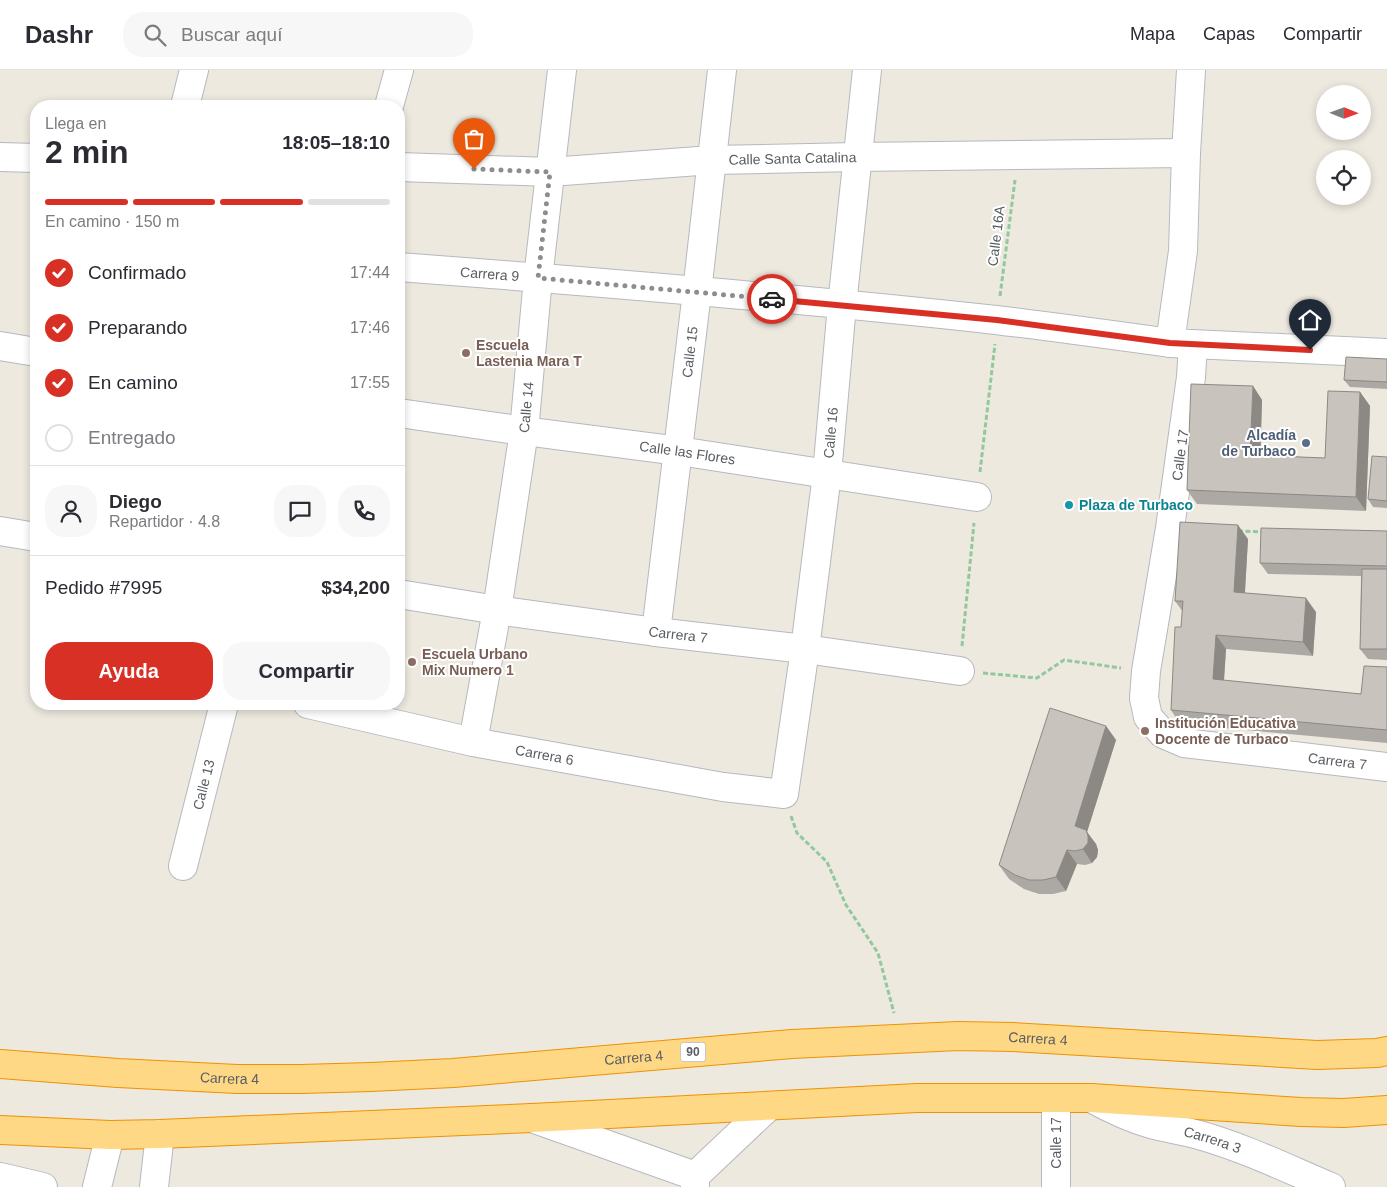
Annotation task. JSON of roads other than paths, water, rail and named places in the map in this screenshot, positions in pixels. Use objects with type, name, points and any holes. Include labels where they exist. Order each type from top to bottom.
[{"type":"highway","name":"Carrera 4","points":[[0,1064],[118,1073],[237,1079],[371,1078],[792,1044],[958,1036],[1012,1037],[1317,1055],[1387,1051]]},
{"type":"highway","points":[[0,1130],[110,1135],[152,1134],[532,1118],[917,1098],[1091,1098],[1301,1112],[1344,1113],[1387,1110]]},
{"type":"street","points":[[187,100],[194,70]]},
{"type":"street","points":[[391,100],[399,70]]},
{"type":"street","name":"Calle 14","points":[[473,742],[497,610],[524,431],[538,278],[562,70]]},
{"type":"street","name":"Calle 15","points":[[656,632],[698,292],[722,70]]},
{"type":"street","name":"Calle 16","points":[[784,794],[805,649],[827,474],[842,305],[867,70]]},
{"type":"street","name":"Calle 17","points":[[1148,717],[1144,698],[1146,671],[1170,528],[1191,377],[1181,344],[1186,153],[1191,70]]},
{"type":"street","name":"Calle Santa Catalina","points":[[405,167],[550,172],[712,160],[1186,153]]},
{"type":"street","points":[[0,157],[30,158]]},
{"type":"street","name":"Carrera 9","points":[[405,267],[997,320],[1181,344],[1387,353]]},
{"type":"street","points":[[0,346],[30,351]]},
{"type":"street","name":"Calle las Flores","points":[[405,414],[679,451],[976,497]]},
{"type":"street","points":[[0,531],[30,536]]},
{"type":"street","name":"Carrera 7","points":[[405,595],[656,632],[805,649],[960,671]]},
{"type":"street","name":"Calle 13","points":[[183,866],[222,710]]},
{"type":"street","name":"Carrera 6","points":[[334,710],[473,742],[723,787],[784,794]]},
{"type":"street","name":"Carrera 7","points":[[1148,717],[1163,734],[1184,743],[1387,767]]},
{"type":"street","name":"Carrera 3","points":[[1091,1098],[1134,1119],[1199,1134],[1248,1152],[1331,1187]]},
{"type":"street","name":"Calle 17","points":[[1056,1099],[1056,1187]]},
{"type":"street","points":[[532,1118],[695,1181],[769,1106]]},
{"type":"street","points":[[139,1187],[152,1134]]},
{"type":"street","points":[[152,1134],[154,1187]]},
{"type":"street","points":[[97,1187],[110,1135]]},
{"type":"street","points":[[0,1177],[43,1187]]},
{"type":"place","name":"Escuela Lastenia Mara T","points":[[466,353]]},
{"type":"place","name":"Alcadía de Turbaco","points":[[1306,443]]},
{"type":"place","name":"Plaza de Turbaco","points":[[1069,505]]},
{"type":"place","name":"Escuela Urbano Mix Numero 1","points":[[412,662]]},
{"type":"place","name":"Institución Educativa Docente de Turbaco","points":[[1145,731]]}]
